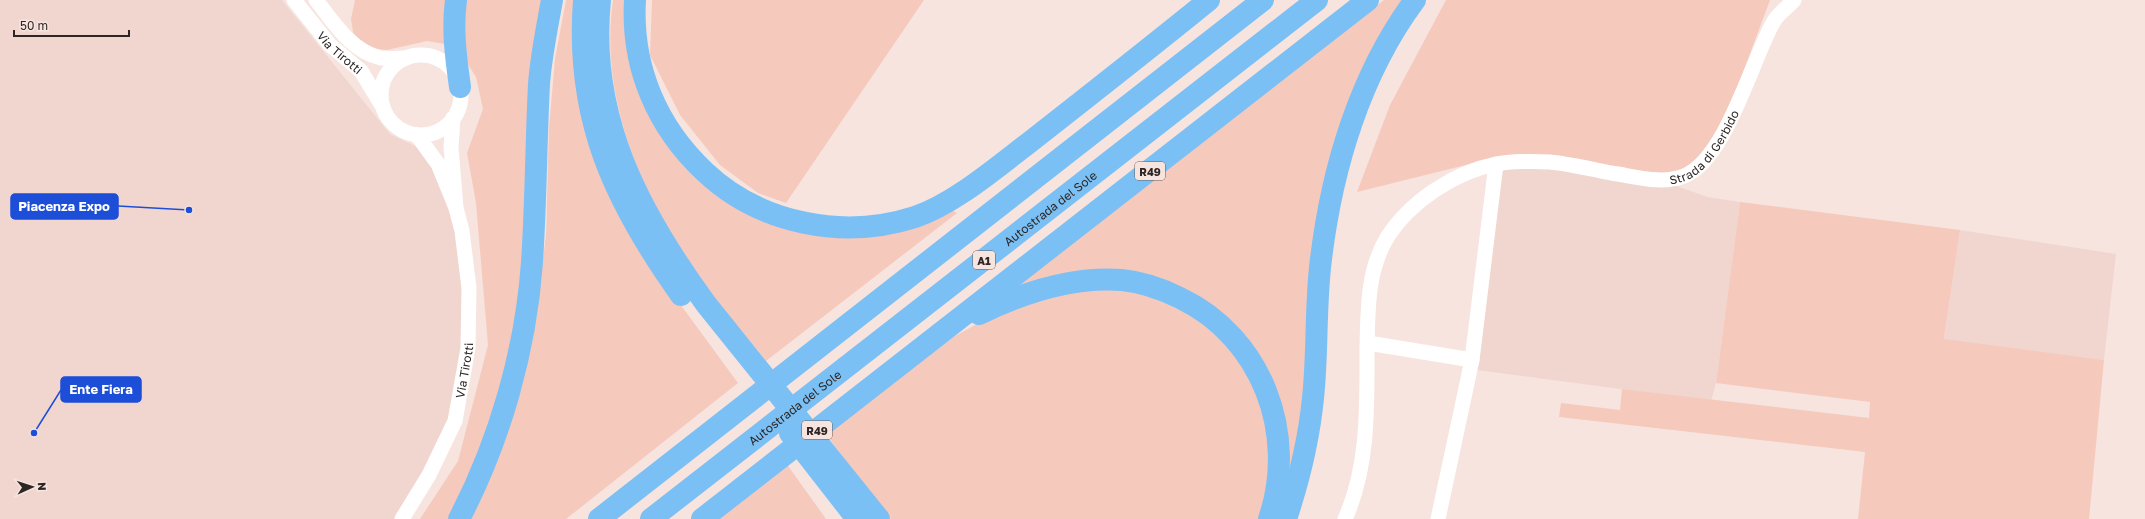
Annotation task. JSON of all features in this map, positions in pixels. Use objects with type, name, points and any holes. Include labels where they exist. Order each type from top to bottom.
[{"type":"highway","points":[[456,0],[454,17],[454,51],[460,87]]},
{"type":"highway","points":[[459,519],[469,500],[497,430],[520,344],[532,263],[539,82],[552,0]]},
{"type":"highway","points":[[584,0],[582,35],[588,103],[596,135],[608,170],[621,200],[661,267],[730,344],[832,473],[880,519]]},
{"type":"highway","points":[[600,0],[598,47],[600,75],[607,112],[622,159],[637,195],[677,263],[706,304],[730,344]]},
{"type":"highway","points":[[635,0],[635,34],[638,59],[652,100],[662,121],[679,146],[694,162],[709,176],[743,200],[784,218],[826,227],[871,227],[916,216],[939,205],[984,177],[1106,83],[1209,0]]},
{"type":"highway","points":[[599,519],[1263,0]]},
{"type":"highway","name":"Autostrada del Sole","points":[[651,519],[1317,0]]},
{"type":"highway","name":"R49","points":[[702,519],[1368,0]]},
{"type":"highway","points":[[1286,519],[1310,425],[1315,372],[1320,260],[1332,191],[1354,119],[1373,72],[1390,38],[1415,0]]},
{"type":"highway","points":[[931,342],[966,320],[1009,301],[1033,292],[1084,281],[1124,280],[1166,291],[1188,302],[1207,314],[1225,329],[1255,366],[1265,385],[1273,409],[1279,459],[1277,484],[1269,519]]},
{"type":"highway","points":[[832,473],[857,519]]},
{"type":"street","name":"Via Tirotti","points":[[294,0],[330,46],[361,71],[383,107]]},
{"type":"street","name":"Via Tirotti","points":[[316,0],[349,41],[362,51],[382,58],[406,58]]},
{"type":"street","name":"Strada di Gerbido","points":[[1345,519],[1362,460],[1365,434],[1368,304],[1371,280],[1380,253],[1388,236],[1419,201],[1441,186],[1496,164],[1550,162],[1659,181],[1684,176],[1701,165],[1717,144],[1775,20],[1794,0]]},
{"type":"street","points":[[426,55],[444,63],[454,74],[460,87],[461,99],[454,118],[438,132],[417,135],[406,132],[396,126],[388,118],[383,107],[381,95],[385,78],[396,64],[406,58],[426,55]]},
{"type":"street","name":"Via Tirotti","points":[[454,118],[451,147],[456,208]]},
{"type":"street","name":"Via Tirotti","points":[[402,519],[429,475],[455,421],[468,348],[468,288],[462,231],[456,208],[438,164],[417,135]]},
{"type":"street","points":[[1438,519],[1472,360],[1496,164]]},
{"type":"street","points":[[1368,343],[1472,360]]},
{"type":"shaded area","points":[[0,0],[282,0],[390,134],[428,152],[459,233],[471,323],[453,419],[402,519],[0,519]]},
{"type":"shaded area","points":[[355,0],[448,0],[445,44],[427,41],[387,50],[375,49],[360,42],[353,32],[351,19]]},
{"type":"shaded area","points":[[466,0],[545,0],[522,294],[493,420],[452,519],[420,519],[458,461],[488,345],[476,203],[467,153],[483,109],[476,77],[469,66],[464,47]]},
{"type":"shaded area","points":[[566,0],[577,0],[650,263],[738,383],[566,519],[468,519],[502,444],[532,342],[546,236],[549,128],[555,59]]},
{"type":"shaded area","points":[[613,0],[629,0],[669,144],[797,229],[952,210],[957,213],[766,361],[711,295],[695,273],[675,243],[657,211],[642,178],[628,144],[612,73],[610,37]]},
{"type":"shaded area","points":[[652,0],[924,0],[786,203],[758,193],[720,165],[680,115],[650,55]]},
{"type":"shaded area","points":[[1384,0],[1405,0],[1352,109],[1310,376],[1290,489],[1273,382],[1163,282],[1021,289],[1019,283]]},
{"type":"shaded area","points":[[1446,0],[1770,0],[1716,145],[1686,175],[1494,158],[1357,192],[1390,105]]},
{"type":"shaded area","points":[[1494,158],[1659,180],[1708,197],[1740,202],[1716,383],[1711,401],[1476,370]]},
{"type":"shaded area","points":[[1740,202],[1960,230],[1944,339],[2104,360],[2089,519],[1858,519],[1865,452],[1559,417],[1561,403],[1620,410],[1622,389],[1869,418],[1870,402],[1716,383]]},
{"type":"shaded area","points":[[1960,230],[2116,254],[2104,360],[1944,340]]},
{"type":"shaded area","points":[[1127,287],[1210,323],[1253,372],[1274,457],[1263,519],[891,519],[877,503],[825,433],[955,336],[997,313],[1073,290]]},
{"type":"shaded area","points":[[786,463],[826,519],[711,519]]},
{"type":"place","name":"Piacenza Expo","points":[[189,210]]},
{"type":"place","name":"Ente Fiera","points":[[34,433]]}]
